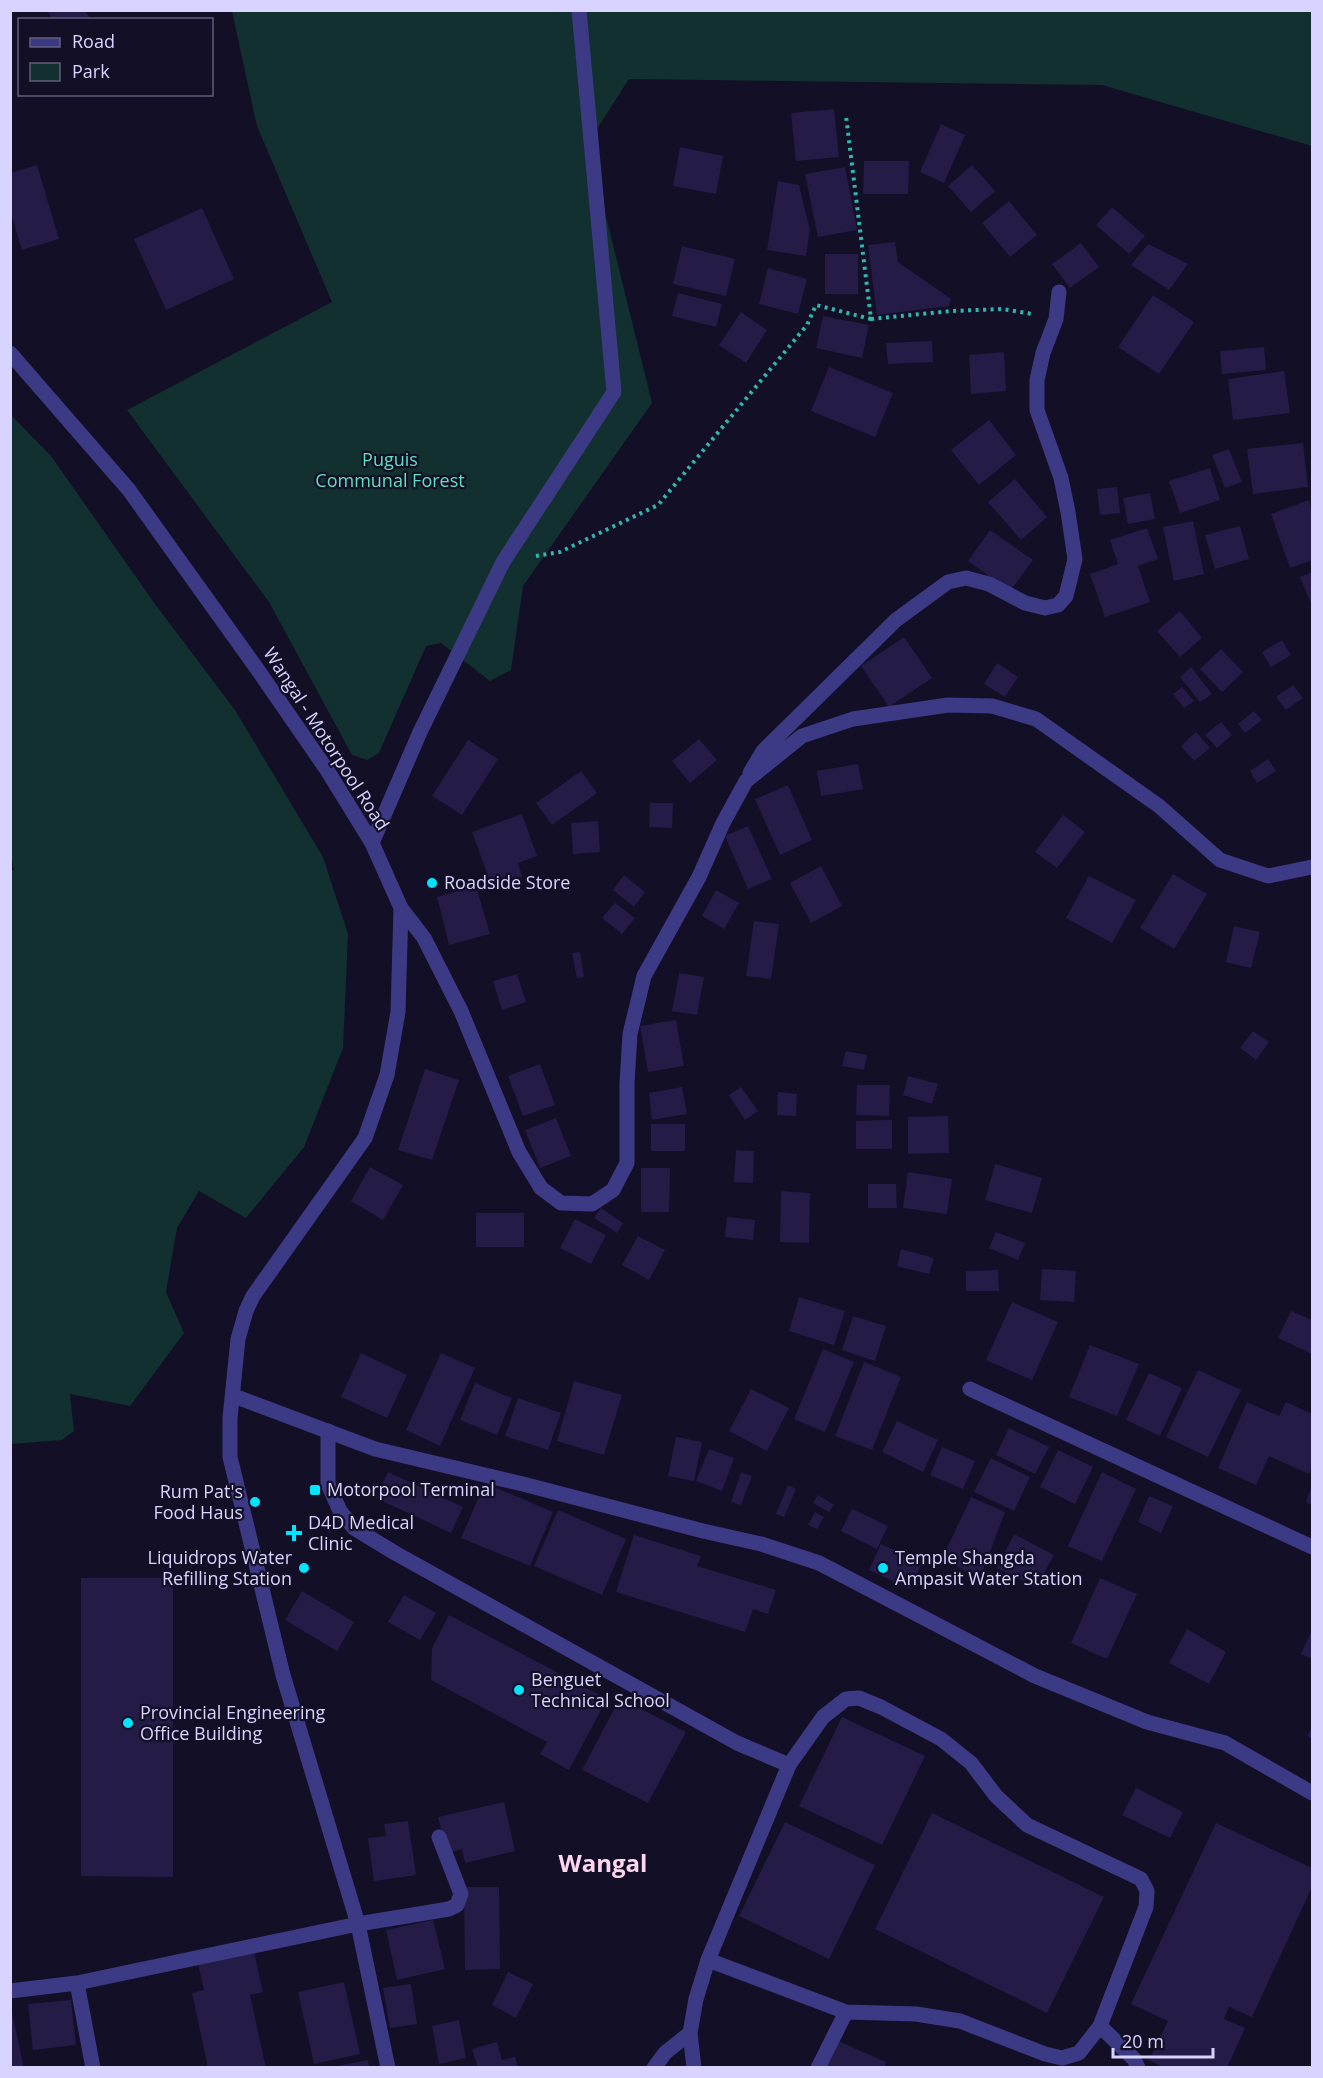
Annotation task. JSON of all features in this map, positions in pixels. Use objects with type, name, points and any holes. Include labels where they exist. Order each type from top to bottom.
[{"type":"street","points":[[372,843],[420,732],[502,562],[614,392],[579,10]]},
{"type":"street","points":[[400,908],[424,938],[461,1011],[519,1152],[541,1188],[561,1203],[592,1204],[613,1190],[627,1163],[627,1083],[630,1034],[644,976],[699,877],[723,823],[764,751],[896,620],[948,582],[966,578],[990,584],[1025,603],[1045,608],[1058,605],[1066,596],[1075,559],[1068,512],[1061,478],[1037,410],[1037,380],[1043,353],[1056,319],[1059,292]]},
{"type":"street","name":"Wangal - Motorpool Road","points":[[10,353],[129,490],[260,673],[327,770],[372,843],[400,908],[398,1012],[387,1075],[365,1137],[253,1296],[246,1311],[238,1339],[230,1418],[230,1457],[257,1573],[283,1676],[358,1924],[387,2067]]},
{"type":"street","points":[[746,781],[802,736],[853,718],[948,705],[992,706],[1036,718],[1159,807],[1220,860],[1268,876],[1312,867]]},
{"type":"street","points":[[970,1389],[1312,1547]]},
{"type":"street","points":[[234,1396],[375,1449],[761,1544],[819,1563],[1035,1676],[1147,1722],[1225,1743],[1312,1793]]},
{"type":"street","points":[[328,1431],[328,1484],[340,1511],[354,1528],[737,1743],[789,1765]]},
{"type":"street","points":[[694,2067],[690,2033],[696,1999],[708,1960],[789,1765],[823,1717],[846,1699],[859,1698],[881,1707],[941,1739],[971,1763],[996,1796],[1027,1825],[1141,1879],[1147,1891],[1146,1907],[1100,2026],[1079,2053],[1062,2058],[1045,2054],[960,2021],[916,2014],[846,2012],[708,1960]]},
{"type":"street","points":[[10,1991],[77,1983],[358,1924],[449,1909],[457,1905],[461,1894],[439,1837]]},
{"type":"street","points":[[77,1983],[93,2067]]},
{"type":"street","points":[[818,2067],[846,2012]]},
{"type":"street","points":[[1100,2026],[1134,2059],[1138,2067]]},
{"type":"street","points":[[654,2067],[665,2053],[690,2033]]},
{"type":"path","points":[[846,116],[871,319]]},
{"type":"path","points":[[502,562],[560,552],[658,506],[807,325],[816,305],[871,319],[952,311],[1002,309],[1056,319]]},
{"type":"green space","name":"Puguis Communal Forest","points":[[232,11],[1312,11],[1312,146],[1102,85],[629,79],[588,143],[652,403],[523,586],[511,670],[490,681],[441,643],[426,646],[379,753],[367,760],[352,755],[269,602],[127,410],[332,302],[257,126]]},
{"type":"green space","points":[[11,415],[51,456],[155,604],[235,710],[323,857],[348,934],[343,1048],[304,1147],[246,1218],[199,1191],[177,1228],[166,1292],[184,1333],[130,1406],[70,1394],[74,1431],[62,1440],[11,1444],[10,871],[14,870],[10,850]]},
{"type":"building","points":[[47,10],[85,10],[90,18],[52,18]]},
{"type":"building","points":[[834,109],[839,157],[796,161],[791,113]]},
{"type":"building","points":[[941,124],[965,135],[944,183],[920,172]]},
{"type":"building","points":[[680,147],[723,156],[716,194],[673,186]]},
{"type":"building","points":[[864,161],[909,161],[908,194],[863,194]]},
{"type":"building","points":[[37,165],[59,239],[22,250],[10,211],[10,173]]},
{"type":"building","points":[[972,165],[995,191],[971,212],[948,186]]},
{"type":"building","points":[[845,167],[857,230],[818,237],[805,174]]},
{"type":"building","points":[[778,181],[799,185],[810,230],[806,256],[767,250]]},
{"type":"building","points":[[1009,201],[1037,235],[1010,257],[982,223]]},
{"type":"building","points":[[1112,207],[1145,236],[1129,254],[1096,225]]},
{"type":"building","points":[[202,208],[234,279],[166,310],[134,239]]},
{"type":"building","points":[[895,242],[898,262],[951,299],[949,306],[877,315],[868,245]]},
{"type":"building","points":[[1081,243],[1099,267],[1070,288],[1052,264]]},
{"type":"building","points":[[1148,244],[1188,264],[1169,290],[1131,265]]},
{"type":"building","points":[[682,246],[735,259],[726,296],[673,284]]},
{"type":"building","points":[[825,254],[858,254],[858,294],[825,294]]},
{"type":"building","points":[[768,268],[807,279],[798,314],[759,304]]},
{"type":"building","points":[[678,293],[722,304],[716,327],[672,316]]},
{"type":"building","points":[[1153,295],[1194,322],[1159,374],[1118,347]]},
{"type":"building","points":[[741,312],[767,330],[746,363],[719,345]]},
{"type":"building","points":[[823,316],[869,325],[862,358],[816,348]]},
{"type":"building","points":[[932,341],[933,362],[888,364],[886,343]]},
{"type":"building","points":[[1264,347],[1266,370],[1222,374],[1220,351]]},
{"type":"building","points":[[1004,352],[1006,391],[971,394],[969,355]]},
{"type":"building","points":[[829,367],[893,393],[875,437],[811,411]]},
{"type":"building","points":[[1284,371],[1290,413],[1233,420],[1228,379]]},
{"type":"building","points":[[989,420],[1016,455],[979,485],[951,450]]},
{"type":"building","points":[[1303,443],[1308,487],[1253,494],[1247,449]]},
{"type":"building","points":[[1229,449],[1242,482],[1225,488],[1212,455]]},
{"type":"building","points":[[1210,468],[1220,500],[1180,513],[1169,481]]},
{"type":"building","points":[[1015,479],[1047,517],[1021,540],[988,502]]},
{"type":"building","points":[[1117,487],[1120,513],[1100,515],[1097,489]]},
{"type":"building","points":[[1150,493],[1155,519],[1128,524],[1123,498]]},
{"type":"building","points":[[1309,500],[1312,511],[1312,560],[1290,568],[1271,514]]},
{"type":"building","points":[[1193,521],[1204,574],[1174,581],[1163,527]]},
{"type":"building","points":[[1240,526],[1249,559],[1215,569],[1205,535]]},
{"type":"building","points":[[1147,528],[1158,559],[1138,566],[1150,602],[1105,617],[1090,574],[1118,564],[1110,540]]},
{"type":"building","points":[[990,530],[1033,560],[1010,591],[968,561]]},
{"type":"building","points":[[1312,572],[1312,606],[1300,577]]},
{"type":"building","points":[[1180,611],[1202,638],[1180,657],[1157,631]]},
{"type":"building","points":[[904,637],[932,678],[889,707],[861,666]]},
{"type":"building","points":[[1282,640],[1291,655],[1271,667],[1262,652]]},
{"type":"building","points":[[1221,649],[1243,672],[1222,692],[1200,669]]},
{"type":"building","points":[[997,663],[1018,677],[1005,697],[984,684]]},
{"type":"building","points":[[1191,667],[1212,694],[1200,702],[1180,677]]},
{"type":"building","points":[[1293,685],[1303,698],[1286,710],[1276,697]]},
{"type":"building","points":[[1182,687],[1194,701],[1184,708],[1173,694]]},
{"type":"building","points":[[1254,711],[1262,720],[1245,733],[1238,724]]},
{"type":"building","points":[[1221,722],[1232,735],[1217,748],[1205,735]]},
{"type":"building","points":[[1196,732],[1210,748],[1194,761],[1181,746]]},
{"type":"building","points":[[699,739],[717,760],[690,783],[672,761]]},
{"type":"building","points":[[468,740],[498,759],[462,815],[432,796]]},
{"type":"building","points":[[1268,759],[1276,771],[1257,783],[1250,771]]},
{"type":"building","points":[[858,764],[863,789],[821,796],[817,771]]},
{"type":"building","points":[[581,771],[597,793],[552,825],[536,803]]},
{"type":"building","points":[[788,785],[812,840],[780,855],[755,799]]},
{"type":"building","points":[[650,803],[673,803],[672,828],[649,827]]},
{"type":"building","points":[[522,814],[537,856],[518,863],[522,876],[492,887],[472,832]]},
{"type":"building","points":[[1063,815],[1085,832],[1057,868],[1035,852]]},
{"type":"building","points":[[598,821],[600,852],[573,854],[571,823]]},
{"type":"building","points":[[748,826],[772,879],[748,889],[725,836]]},
{"type":"building","points":[[821,866],[842,906],[811,923],[790,883]]},
{"type":"building","points":[[1173,874],[1207,894],[1174,949],[1140,928]]},
{"type":"building","points":[[624,875],[645,892],[634,907],[613,890]]},
{"type":"building","points":[[1089,876],[1136,900],[1112,943],[1066,918]]},
{"type":"building","points":[[476,886],[490,934],[449,945],[437,897]]},
{"type":"building","points":[[716,890],[739,903],[724,929],[702,916]]},
{"type":"building","points":[[615,903],[635,918],[622,934],[602,918]]},
{"type":"building","points":[[754,921],[779,924],[771,979],[746,976]]},
{"type":"building","points":[[1234,926],[1260,932],[1251,968],[1226,962]]},
{"type":"building","points":[[580,952],[584,977],[577,978],[572,953]]},
{"type":"building","points":[[679,973],[704,977],[697,1015],[672,1011]]},
{"type":"building","points":[[517,974],[526,1002],[502,1010],[493,981]]},
{"type":"building","points":[[676,1020],[684,1066],[648,1072],[640,1026]]},
{"type":"building","points":[[1253,1031],[1269,1042],[1256,1060],[1240,1048]]},
{"type":"building","points":[[846,1051],[867,1055],[864,1070],[842,1066]]},
{"type":"building","points":[[540,1064],[555,1105],[523,1116],[508,1076]]},
{"type":"building","points":[[425,1069],[459,1080],[432,1160],[398,1150]]},
{"type":"building","points":[[908,1076],[938,1084],[932,1104],[903,1095]]},
{"type":"building","points":[[857,1085],[890,1085],[889,1116],[856,1115]]},
{"type":"building","points":[[682,1087],[687,1114],[652,1120],[649,1093]]},
{"type":"building","points":[[741,1087],[758,1111],[745,1120],[729,1095]]},
{"type":"building","points":[[778,1092],[797,1094],[796,1116],[777,1115]]},
{"type":"building","points":[[948,1116],[949,1153],[908,1154],[908,1117]]},
{"type":"building","points":[[556,1118],[571,1156],[540,1168],[525,1130]]},
{"type":"building","points":[[892,1120],[892,1149],[856,1149],[856,1121]]},
{"type":"building","points":[[651,1124],[685,1124],[685,1151],[651,1151]]},
{"type":"building","points":[[736,1150],[754,1151],[753,1183],[734,1182]]},
{"type":"building","points":[[995,1164],[1042,1178],[1032,1213],[985,1200]]},
{"type":"building","points":[[370,1167],[403,1185],[383,1220],[351,1201]]},
{"type":"building","points":[[641,1168],[670,1168],[669,1212],[641,1212]]},
{"type":"building","points":[[908,1172],[952,1179],[947,1214],[903,1208]]},
{"type":"building","points":[[868,1184],[896,1184],[897,1208],[868,1208]]},
{"type":"building","points":[[781,1191],[810,1193],[809,1243],[780,1242]]},
{"type":"building","points":[[601,1208],[623,1223],[617,1233],[594,1218]]},
{"type":"building","points":[[476,1213],[524,1213],[524,1247],[476,1247]]},
{"type":"building","points":[[727,1217],[755,1220],[753,1240],[725,1237]]},
{"type":"building","points":[[575,1219],[606,1235],[591,1264],[560,1248]]},
{"type":"building","points":[[996,1232],[1025,1243],[1018,1260],[989,1248]]},
{"type":"building","points":[[638,1236],[665,1250],[649,1280],[622,1265]]},
{"type":"building","points":[[901,1249],[934,1258],[929,1274],[897,1266]]},
{"type":"building","points":[[1042,1269],[1076,1271],[1074,1302],[1040,1300]]},
{"type":"building","points":[[998,1270],[999,1291],[966,1291],[966,1271]]},
{"type":"building","points":[[799,1297],[845,1311],[834,1345],[789,1331]]},
{"type":"building","points":[[1012,1302],[1058,1322],[1032,1380],[986,1360]]},
{"type":"building","points":[[1291,1311],[1312,1320],[1312,1354],[1278,1338]]},
{"type":"building","points":[[853,1316],[886,1326],[875,1361],[842,1350]]},
{"type":"building","points":[[1090,1345],[1139,1364],[1117,1416],[1069,1397]]},
{"type":"building","points":[[823,1349],[854,1362],[825,1432],[794,1419]]},
{"type":"building","points":[[361,1353],[407,1375],[387,1418],[341,1397]]},
{"type":"building","points":[[441,1353],[475,1368],[440,1446],[406,1430]]},
{"type":"building","points":[[864,1362],[901,1377],[872,1450],[835,1436]]},
{"type":"building","points":[[1198,1370],[1241,1390],[1208,1457],[1166,1437]]},
{"type":"building","points":[[1149,1373],[1182,1388],[1160,1436],[1126,1420]]},
{"type":"building","points":[[574,1381],[622,1395],[604,1455],[557,1441]]},
{"type":"building","points":[[475,1383],[512,1398],[497,1435],[460,1420]]},
{"type":"building","points":[[751,1389],[789,1408],[767,1451],[729,1431]]},
{"type":"building","points":[[518,1398],[561,1413],[548,1450],[505,1436]]},
{"type":"building","points":[[1247,1402],[1279,1416],[1286,1402],[1312,1414],[1312,1467],[1309,1474],[1269,1456],[1256,1485],[1218,1468]]},
{"type":"building","points":[[897,1421],[938,1440],[923,1472],[882,1452]]},
{"type":"building","points":[[1009,1428],[1049,1447],[1035,1474],[996,1455]]},
{"type":"building","points":[[676,1437],[702,1442],[694,1481],[668,1476]]},
{"type":"building","points":[[942,1447],[975,1461],[963,1489],[930,1475]]},
{"type":"building","points":[[709,1449],[734,1458],[722,1491],[696,1481]]},
{"type":"building","points":[[1058,1450],[1093,1467],[1075,1504],[1040,1487]]},
{"type":"building","points":[[991,1458],[1030,1477],[1014,1511],[974,1492]]},
{"type":"building","points":[[388,1472],[463,1507],[451,1533],[376,1498]]},
{"type":"building","points":[[741,1472],[752,1476],[741,1505],[731,1502]]},
{"type":"building","points":[[1102,1472],[1136,1489],[1102,1561],[1068,1546]]},
{"type":"building","points":[[485,1483],[553,1512],[530,1566],[461,1538]]},
{"type":"building","points":[[788,1485],[796,1489],[784,1517],[776,1514]]},
{"type":"building","points":[[1312,1485],[1312,1505],[1306,1502]]},
{"type":"building","points":[[818,1495],[834,1505],[829,1512],[813,1503]]},
{"type":"building","points":[[1149,1496],[1173,1506],[1161,1533],[1138,1522]]},
{"type":"building","points":[[971,1497],[1005,1512],[980,1578],[942,1559]]},
{"type":"building","points":[[852,1509],[888,1526],[877,1549],[841,1531]]},
{"type":"building","points":[[558,1510],[626,1539],[602,1595],[534,1566]]},
{"type":"building","points":[[815,1512],[824,1517],[817,1529],[808,1525]]},
{"type":"building","points":[[1014,1534],[1054,1555],[1036,1588],[997,1568]]},
{"type":"building","points":[[634,1535],[701,1556],[697,1566],[776,1590],[768,1614],[753,1609],[745,1632],[616,1592]]},
{"type":"building","points":[[881,1544],[922,1563],[910,1589],[869,1570]]},
{"type":"building","points":[[81,1578],[173,1578],[173,1877],[81,1876]]},
{"type":"building","points":[[1100,1578],[1137,1594],[1107,1659],[1071,1643]]},
{"type":"building","points":[[302,1591],[354,1622],[337,1651],[285,1620]]},
{"type":"building","points":[[404,1595],[436,1613],[420,1640],[388,1622]]},
{"type":"building","name":"Benguet Technical School","points":[[449,1615],[607,1699],[569,1770],[540,1754],[547,1742],[431,1680],[432,1648]]},
{"type":"building","points":[[1187,1629],[1226,1652],[1209,1684],[1169,1663]]},
{"type":"building","points":[[1312,1630],[1312,1659],[1301,1654]]},
{"type":"building","points":[[620,1698],[686,1732],[648,1803],[582,1770]]},
{"type":"building","points":[[842,1717],[925,1756],[882,1845],[799,1806]]},
{"type":"building","points":[[1312,1728],[1312,1739],[1307,1736]]},
{"type":"building","points":[[1136,1788],[1183,1812],[1170,1838],[1122,1815]]},
{"type":"building","points":[[504,1802],[515,1851],[465,1863],[462,1849],[447,1853],[438,1817]]},
{"type":"building","points":[[932,1813],[1104,1897],[1047,2013],[875,1929]]},
{"type":"building","points":[[408,1821],[416,1875],[374,1881],[368,1838],[386,1836],[384,1824]]},
{"type":"building","points":[[785,1822],[875,1865],[829,1959],[739,1916]]},
{"type":"building","points":[[1216,1823],[1312,1868],[1312,1887],[1252,2017],[1229,2007],[1224,2019],[1245,2028],[1227,2068],[1165,2068],[1149,2060],[1168,2021],[1131,2004]]},
{"type":"building","points":[[464,1887],[499,1887],[500,1969],[465,1970]]},
{"type":"building","points":[[433,1920],[445,1969],[397,1980],[386,1930]]},
{"type":"building","points":[[254,1952],[263,1992],[250,1995],[266,2068],[208,2068],[192,1993],[204,1990],[198,1964]]},
{"type":"building","points":[[508,1972],[533,1984],[516,2018],[492,2005]]},
{"type":"building","points":[[344,1982],[360,2054],[314,2064],[298,1992]]},
{"type":"building","points":[[411,1984],[417,2024],[390,2028],[383,1988]]},
{"type":"building","points":[[71,2000],[76,2045],[33,2050],[28,2004]]},
{"type":"building","points":[[11,2008],[24,2068],[10,2068]]},
{"type":"building","points":[[459,2020],[466,2058],[439,2064],[432,2026]]},
{"type":"building","points":[[838,2041],[886,2062],[884,2068],[826,2068]]},
{"type":"building","points":[[497,2042],[502,2060],[515,2057],[518,2068],[478,2068],[472,2049]]},
{"type":"building","points":[[368,2060],[369,2068],[337,2068],[337,2066]]},
{"type":"place","name":"Roadside Store","points":[[432,883]]},
{"type":"place","name":"Motorpool Terminal","points":[[315,1490]]},
{"type":"place","name":"Rum Pat's Food Haus","points":[[255,1502]]},
{"type":"place","name":"D4D Medical Clinic","points":[[294,1533]]},
{"type":"place","name":"Liquidrops Water Refilling Station","points":[[304,1568]]},
{"type":"place","name":"Temple Shangda Ampasit Water Station","points":[[883,1568]]},
{"type":"place","name":"Benguet Technical School","points":[[519,1690]]},
{"type":"place","name":"Provincial Engineering Office Building","points":[[128,1723]]},
{"type":"district","name":"Wangal","points":[[603,1864]]}]
